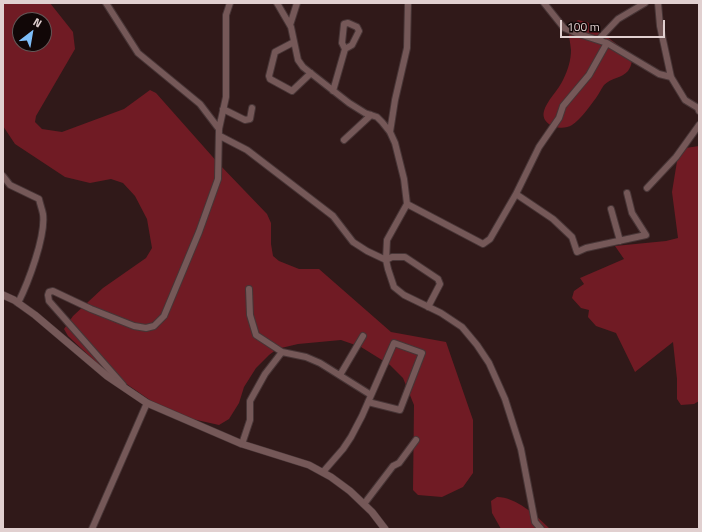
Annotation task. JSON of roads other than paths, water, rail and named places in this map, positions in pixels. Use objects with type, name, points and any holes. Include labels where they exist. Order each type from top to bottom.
[{"type":"street","points":[[106,3],[138,53],[200,104],[219,129]]},
{"type":"street","points":[[128,391],[49,301],[48,295],[49,292],[53,291],[91,309],[134,326],[146,328],[154,326],[164,316],[218,179],[219,129],[226,97],[226,14],[230,3]]},
{"type":"street","points":[[277,3],[290,26],[298,60],[303,67],[349,103],[382,122],[390,132],[395,143],[404,179],[407,204],[387,240],[386,260],[394,287],[428,307],[441,312],[462,328],[478,345],[489,363],[505,399],[521,450],[535,522],[541,529]]},
{"type":"street","points":[[290,26],[297,3]]},
{"type":"street","points":[[390,132],[395,100],[407,48],[408,3]]},
{"type":"street","points":[[544,3],[564,28],[607,43],[659,74],[671,77]]},
{"type":"street","points":[[599,40],[618,19],[645,3]]},
{"type":"street","points":[[658,3],[660,26],[671,77],[684,100],[698,108],[699,111]]},
{"type":"street","points":[[294,42],[275,52],[269,76],[270,79],[292,91],[311,73]]},
{"type":"street","points":[[407,204],[483,244],[490,239],[516,194],[539,147],[559,118],[563,106],[589,74],[607,43]]},
{"type":"street","points":[[333,91],[345,49]]},
{"type":"street","points":[[223,110],[245,120],[250,119],[252,108]]},
{"type":"street","points":[[344,140],[371,115]]},
{"type":"street","points":[[647,188],[676,157],[699,125]]},
{"type":"street","points":[[220,136],[246,150],[333,216],[353,242],[386,260]]},
{"type":"street","points":[[3,176],[10,185],[39,199],[43,214],[43,229],[34,262],[18,303]]},
{"type":"street","points":[[516,194],[553,219],[572,237],[577,252],[646,235],[632,213],[627,193]]},
{"type":"street","points":[[611,209],[620,241]]},
{"type":"street","points":[[386,260],[392,257],[405,257],[438,279],[440,284],[428,307]]},
{"type":"street","points":[[249,289],[250,315],[256,335],[282,352],[306,357],[320,363],[371,395]]},
{"type":"street","points":[[3,295],[35,315],[107,376],[147,403],[242,444],[309,465],[323,472],[350,491],[372,512],[385,529]]},
{"type":"street","points":[[340,375],[363,336]]},
{"type":"street","points":[[323,472],[343,449],[351,437],[394,343],[422,353],[400,410],[368,402]]},
{"type":"street","points":[[242,444],[250,420],[250,401],[265,374],[282,352]]},
{"type":"street","points":[[92,529],[147,403]]},
{"type":"street","points":[[364,504],[393,466],[399,463],[416,440]]}]
